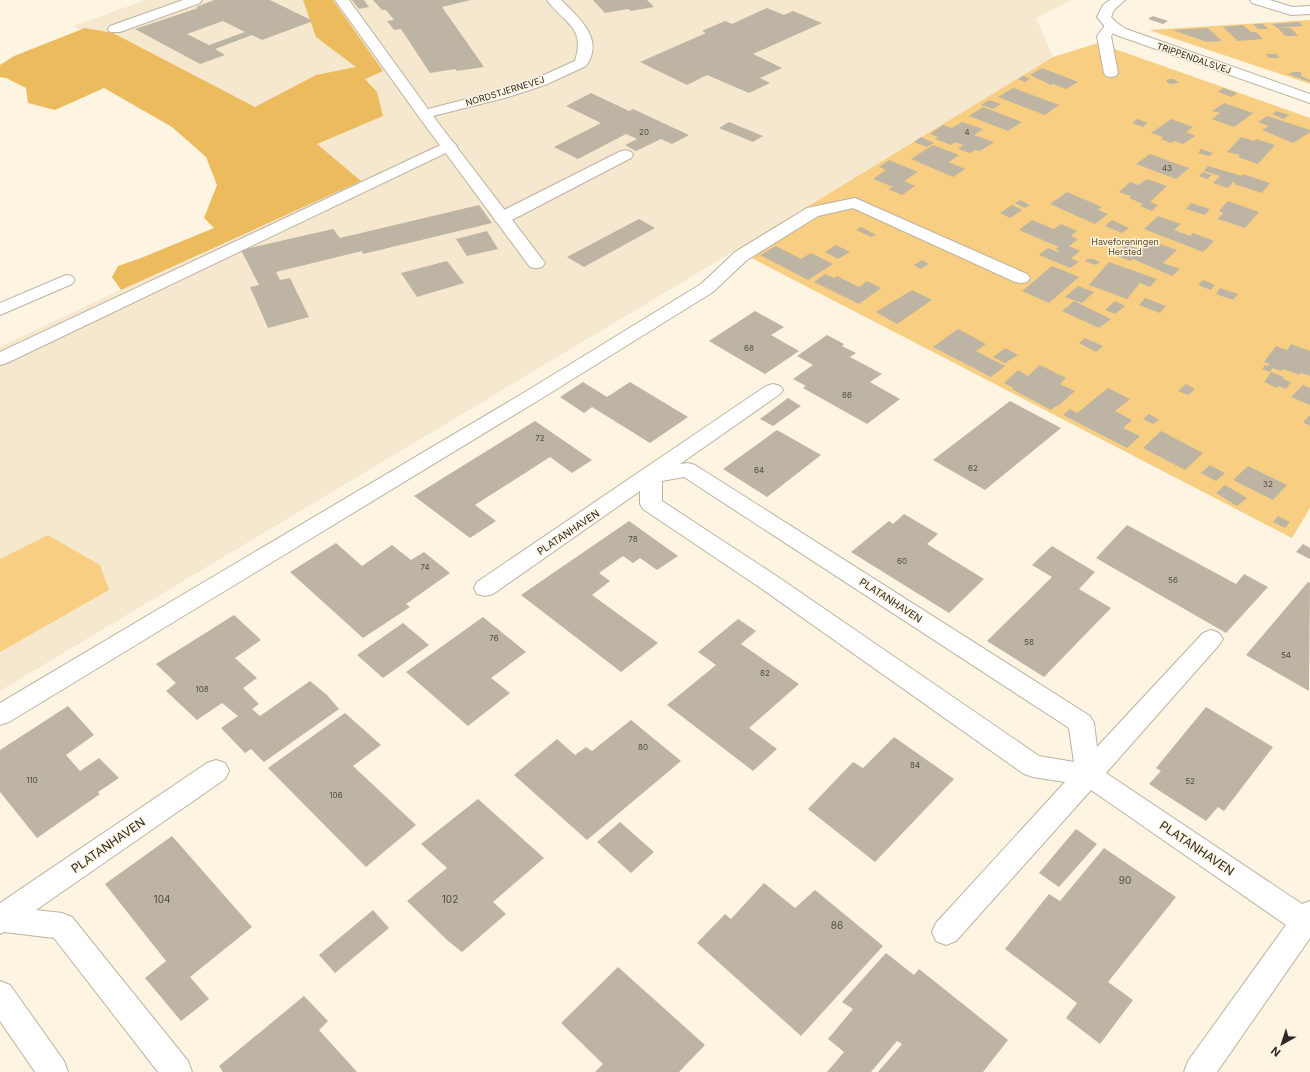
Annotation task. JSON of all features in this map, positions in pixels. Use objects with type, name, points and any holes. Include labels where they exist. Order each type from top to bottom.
[{"type":"street","points":[[116,29],[195,0]]},
{"type":"street","points":[[342,0],[424,114],[536,263]]},
{"type":"street","name":"NORDSTJERNEVEJ","points":[[424,114],[503,94],[540,82],[581,63],[586,47],[581,28],[554,0]]},
{"type":"street","points":[[1111,73],[1104,36],[1112,26],[1104,17],[1108,8],[1118,0]]},
{"type":"street","points":[[1256,0],[1291,11],[1310,10]]},
{"type":"street","name":"TRIPPENDALSVEJ","points":[[1112,26],[1131,37],[1310,98]]},
{"type":"street","points":[[0,360],[448,146]]},
{"type":"street","points":[[502,218],[625,155]]},
{"type":"street","points":[[0,715],[532,396],[707,288],[741,256],[813,212],[854,203],[1022,278]]},
{"type":"street","points":[[0,310],[66,280]]},
{"type":"street","name":"PLATANHAVEN","points":[[485,588],[651,476],[773,390]]},
{"type":"street","name":"PLATANHAVEN","points":[[651,476],[688,470],[1081,723],[1089,775]]},
{"type":"street","name":"PLATANHAVEN","points":[[651,476],[652,504],[770,583],[1032,766],[1089,775],[1307,917],[1199,1072]]},
{"type":"street","points":[[946,932],[1211,639]]},
{"type":"street","name":"PLATANHAVEN","points":[[0,920],[216,771]]},
{"type":"street","name":"PLATANHAVEN","points":[[0,920],[62,926],[177,1072]]},
{"type":"street","points":[[0,995],[53,1072]]},
{"type":"shaded area","points":[[146,0],[1072,0],[1036,18],[1053,57],[736,250],[0,691],[0,347],[352,180],[73,26]]},
{"type":"shaded area","points":[[303,0],[333,0],[383,71],[365,79],[377,92],[383,116],[317,144],[361,181],[121,290],[112,277],[118,266],[214,228],[204,218],[217,185],[206,157],[172,127],[104,88],[55,110],[28,103],[26,88],[6,78],[0,77],[0,65],[14,56],[85,28],[113,33],[255,107],[316,75],[356,67],[316,37]]},
{"type":"green space","points":[[1310,20],[1310,84],[1149,30]]},
{"type":"green space","name":"Haveforeningen Hersted","points":[[1098,43],[1310,118],[1310,508],[1292,538],[736,250],[1053,57]]},
{"type":"green space","points":[[48,535],[100,565],[109,590],[0,652],[0,559]]},
{"type":"building","points":[[214,0],[270,0],[313,21],[262,40],[252,35],[215,49],[225,55],[200,64],[135,29],[198,8],[196,7]],"holes":[[[223,21],[245,32],[209,45],[187,34]]]},
{"type":"building","points":[[352,0],[364,0],[369,7],[359,9]]},
{"type":"building","points":[[373,0],[471,0],[442,7],[484,67],[457,71],[455,69],[430,73],[401,29],[394,30],[387,21],[394,20],[386,10],[382,10]]},
{"type":"building","points":[[593,0],[647,0],[654,7],[605,13]]},
{"type":"building","points":[[767,8],[784,15],[793,11],[822,23],[753,54],[782,68],[760,78],[770,83],[749,93],[707,75],[687,85],[640,62],[706,33],[702,31],[725,21],[732,24]]},
{"type":"building","points":[[1153,16],[1168,21],[1163,24],[1148,19]]},
{"type":"building","points":[[1299,22],[1303,26],[1277,28],[1272,24]]},
{"type":"building","points":[[1253,24],[1263,24],[1268,29],[1258,29]]},
{"type":"building","points":[[1243,25],[1251,32],[1256,32],[1263,39],[1238,41],[1223,27]]},
{"type":"building","points":[[1208,28],[1222,41],[1207,42],[1172,30]]},
{"type":"building","points":[[1278,28],[1291,28],[1298,36],[1285,36]]},
{"type":"building","points":[[1266,54],[1276,54],[1280,58],[1269,58]]},
{"type":"building","points":[[1042,68],[1078,82],[1066,89],[1053,84],[1051,85],[1030,75]]},
{"type":"building","points":[[1301,72],[1301,76],[1310,80],[1310,82],[1287,74]]},
{"type":"building","points":[[1023,76],[1030,79],[1025,82],[1018,79]]},
{"type":"building","points":[[1174,79],[1179,83],[1168,83],[1166,80]]},
{"type":"building","points":[[1013,88],[1059,105],[1045,115],[998,97]]},
{"type":"building","points":[[1223,88],[1237,93],[1232,97],[1218,92]]},
{"type":"building","points":[[591,93],[629,111],[633,109],[689,135],[672,144],[661,139],[636,151],[625,145],[637,139],[626,134],[578,159],[554,147],[601,123],[566,106]]},
{"type":"building","points":[[989,100],[1001,104],[993,109],[981,105]]},
{"type":"building","points":[[1224,103],[1253,113],[1234,127],[1212,119],[1220,113],[1212,111]]},
{"type":"building","points":[[983,107],[1022,122],[1008,131],[969,116]]},
{"type":"building","points":[[1276,111],[1289,115],[1284,119],[1272,114]]},
{"type":"building","points":[[1267,116],[1310,130],[1310,132],[1293,143],[1262,130],[1269,126],[1258,122]]},
{"type":"building","points":[[1137,119],[1148,123],[1143,127],[1132,123]]},
{"type":"building","points":[[1171,119],[1193,127],[1186,132],[1195,136],[1183,144],[1174,141],[1171,143],[1161,139],[1163,137],[1151,133]]},
{"type":"building","points":[[729,122],[763,136],[753,142],[719,128]]},
{"type":"building","points":[[962,122],[983,129],[974,135],[994,142],[980,151],[975,150],[970,153],[958,149],[963,145],[955,142],[951,145],[935,139],[938,137],[930,134],[943,125],[952,128]]},
{"type":"building","points":[[921,137],[934,143],[927,147],[914,142]]},
{"type":"building","points":[[1241,137],[1254,141],[1256,139],[1275,145],[1258,164],[1238,157],[1240,155],[1227,152]]},
{"type":"building","points":[[933,145],[959,155],[949,162],[965,169],[953,177],[911,159]]},
{"type":"building","points":[[1201,149],[1213,153],[1209,156],[1198,153]]},
{"type":"building","points":[[1150,154],[1189,168],[1176,179],[1136,164]]},
{"type":"building","points":[[889,160],[918,172],[904,181],[915,186],[902,195],[888,189],[893,187],[873,179],[886,170],[879,167]]},
{"type":"building","points":[[1208,166],[1242,176],[1243,174],[1270,183],[1262,193],[1234,184],[1236,183],[1233,182],[1228,188],[1213,183],[1220,176],[1204,171]]},
{"type":"building","points":[[1203,172],[1212,175],[1207,179],[1199,176]]},
{"type":"building","points":[[1147,179],[1167,186],[1150,202],[1158,205],[1152,211],[1140,206],[1143,204],[1129,198],[1131,196],[1119,192],[1130,182],[1138,185]]},
{"type":"building","points":[[1067,192],[1102,207],[1098,210],[1108,214],[1095,224],[1050,204]]},
{"type":"building","points":[[1020,200],[1030,205],[1025,208],[1015,203]]},
{"type":"building","points":[[1228,201],[1259,212],[1245,228],[1218,219],[1223,213],[1219,211]]},
{"type":"building","points":[[1191,203],[1210,209],[1205,215],[1186,209]]},
{"type":"building","points":[[479,205],[492,223],[363,254],[362,251],[276,272],[280,280],[290,278],[309,317],[268,328],[250,287],[259,285],[241,250],[333,229],[340,238]]},
{"type":"building","points":[[1012,205],[1022,210],[1010,218],[1000,213]]},
{"type":"building","points":[[1158,216],[1181,224],[1174,230],[1190,236],[1193,233],[1214,241],[1203,252],[1144,229]]},
{"type":"building","points":[[639,219],[655,228],[584,267],[567,257]]},
{"type":"building","points":[[1032,220],[1054,229],[1061,224],[1077,231],[1071,236],[1078,239],[1069,246],[1080,251],[1071,258],[1079,262],[1070,268],[1039,255],[1048,248],[1058,252],[1060,251],[1055,249],[1059,247],[1019,230]]},
{"type":"building","points":[[1112,220],[1129,228],[1122,233],[1105,226]]},
{"type":"building","points":[[861,227],[876,235],[871,237],[856,230]]},
{"type":"building","points":[[487,231],[498,249],[467,256],[456,239]]},
{"type":"building","points":[[1149,240],[1177,250],[1163,263],[1180,269],[1172,276],[1133,259],[1130,261],[1115,255],[1126,244],[1139,249]]},
{"type":"building","points":[[836,245],[850,252],[838,259],[825,252]]},
{"type":"building","points":[[776,246],[801,259],[811,253],[833,264],[808,280],[760,255]]},
{"type":"building","points":[[1087,259],[1093,259],[1100,262],[1096,265],[1085,261]]},
{"type":"building","points":[[922,260],[929,264],[921,269],[914,265]]},
{"type":"building","points":[[447,261],[464,283],[417,297],[401,273]]},
{"type":"building","points":[[1109,262],[1157,279],[1150,287],[1140,283],[1127,299],[1089,285]]},
{"type":"building","points":[[1052,266],[1079,277],[1049,303],[1022,291]]},
{"type":"building","points":[[825,274],[834,278],[837,276],[859,287],[867,281],[881,288],[859,304],[814,282]]},
{"type":"building","points":[[1203,280],[1215,285],[1211,290],[1198,285]]},
{"type":"building","points":[[1078,286],[1094,292],[1082,303],[1065,297]]},
{"type":"building","points":[[1220,288],[1238,294],[1233,300],[1216,294]]},
{"type":"building","points":[[912,290],[932,300],[897,324],[876,312]]},
{"type":"building","points":[[1145,298],[1166,306],[1160,313],[1139,305]]},
{"type":"building","points":[[1074,301],[1111,319],[1099,328],[1062,311]]},
{"type":"building","points":[[1115,301],[1125,306],[1115,314],[1105,310]]},
{"type":"building","points":[[755,311],[784,327],[771,335],[799,351],[765,374],[709,341]]},
{"type":"building","points":[[958,329],[986,344],[976,351],[1005,366],[991,377],[933,347]]},
{"type":"building","points":[[827,335],[844,344],[842,346],[856,353],[850,357],[882,374],[870,382],[900,399],[867,424],[803,388],[806,386],[793,379],[813,365],[797,356]]},
{"type":"building","points":[[1085,338],[1103,346],[1096,352],[1079,343]]},
{"type":"building","points":[[1291,344],[1310,351],[1310,376],[1301,373],[1300,375],[1283,369],[1281,371],[1273,368],[1270,372],[1262,369],[1265,365],[1268,366],[1269,364],[1264,362],[1276,346],[1287,350]]},
{"type":"building","points":[[1005,348],[1018,355],[1005,363],[993,357]]},
{"type":"building","points":[[1040,365],[1066,378],[1060,384],[1075,391],[1058,406],[1051,410],[1012,389],[1014,388],[1004,383],[1018,370],[1028,376]]},
{"type":"building","points":[[1271,372],[1284,377],[1283,379],[1291,382],[1286,389],[1279,386],[1277,388],[1264,382]]},
{"type":"building","points":[[583,382],[607,397],[630,382],[688,417],[650,443],[592,407],[584,413],[560,397]]},
{"type":"building","points":[[1186,384],[1195,389],[1188,395],[1178,391]]},
{"type":"building","points":[[1303,385],[1310,388],[1310,405],[1291,397]]},
{"type":"building","points":[[1108,388],[1130,399],[1115,411],[1132,420],[1123,428],[1140,436],[1127,448],[1063,415],[1070,409],[1077,413]]},
{"type":"building","points":[[788,398],[801,406],[773,426],[760,419]]},
{"type":"building","points":[[1010,401],[1061,428],[985,490],[933,460]]},
{"type":"building","points":[[1149,414],[1159,420],[1153,424],[1143,419]]},
{"type":"building","points":[[1310,415],[1310,426],[1303,422]]},
{"type":"building","points":[[535,421],[592,460],[572,473],[550,457],[475,505],[496,521],[470,538],[414,496]]},
{"type":"building","points":[[777,430],[821,455],[767,497],[723,469]]},
{"type":"building","points":[[1161,431],[1203,453],[1185,470],[1143,448]]},
{"type":"building","points":[[1210,465],[1225,473],[1216,481],[1201,473]]},
{"type":"building","points":[[1248,466],[1287,485],[1273,500],[1233,480]]},
{"type":"building","points":[[1225,485],[1247,498],[1237,506],[1216,493]]},
{"type":"building","points":[[904,514],[938,534],[927,544],[984,579],[949,613],[851,552],[889,521],[893,524]]},
{"type":"building","points":[[1278,516],[1290,522],[1285,528],[1273,522]]},
{"type":"building","points":[[629,521],[678,556],[657,570],[640,558],[633,563],[623,556],[599,573],[610,581],[592,595],[658,643],[621,672],[521,595]]},
{"type":"building","points":[[1127,525],[1236,584],[1244,574],[1268,587],[1226,633],[1096,558]]},
{"type":"building","points":[[336,543],[362,566],[392,545],[411,560],[424,552],[450,573],[406,604],[410,607],[363,638],[290,572]]},
{"type":"building","points":[[1303,544],[1310,548],[1310,559],[1296,552]]},
{"type":"building","points":[[1052,546],[1095,572],[1079,589],[1111,608],[1044,677],[987,641],[1052,577],[1032,565]]},
{"type":"building","points":[[1308,582],[1310,583],[1309,691],[1246,655]]},
{"type":"building","points":[[234,615],[261,640],[235,658],[257,678],[243,688],[259,704],[252,709],[260,716],[310,681],[327,695],[339,709],[264,762],[251,749],[245,753],[221,728],[238,716],[222,703],[197,720],[166,691],[176,683],[156,664]]},
{"type":"building","points":[[483,617],[526,652],[491,678],[510,693],[468,726],[406,672]]},
{"type":"building","points":[[738,619],[756,631],[741,644],[799,684],[749,728],[777,749],[753,771],[667,705],[716,665],[698,652]]},
{"type":"building","points":[[403,623],[429,645],[383,678],[357,655]]},
{"type":"building","points":[[68,706],[94,735],[66,755],[80,771],[99,758],[119,778],[98,792],[100,794],[37,838],[0,792],[0,750]]},
{"type":"building","points":[[1206,707],[1273,747],[1224,811],[1218,807],[1206,821],[1149,784],[1161,771],[1156,768]]},
{"type":"building","points":[[345,713],[381,745],[353,766],[416,825],[366,867],[268,768]]},
{"type":"building","points":[[631,720],[681,761],[587,840],[514,775],[557,739],[575,755],[586,747],[592,751]]},
{"type":"building","points":[[894,737],[954,779],[875,862],[808,809],[853,762],[863,768]]},
{"type":"building","points":[[478,799],[544,858],[493,902],[506,914],[462,952],[447,940],[407,901],[447,868],[421,844]]},
{"type":"building","points":[[620,822],[654,852],[631,873],[597,842]]},
{"type":"building","points":[[1076,829],[1097,844],[1059,887],[1039,873]]},
{"type":"building","points":[[172,836],[252,927],[190,977],[209,999],[181,1021],[145,978],[166,961],[105,884]]},
{"type":"building","points":[[1104,848],[1176,897],[1108,982],[1133,1000],[1100,1044],[1066,1018],[1077,1003],[1005,949],[1049,894],[1060,901]]},
{"type":"building","points":[[764,883],[795,908],[815,890],[883,946],[801,1036],[697,943],[725,914],[731,919]]},
{"type":"building","points":[[373,910],[389,928],[335,973],[319,955]]},
{"type":"building","points":[[886,953],[914,975],[919,969],[1008,1040],[983,1072],[878,1072],[902,1044],[897,1041],[871,1072],[827,1072],[844,1052],[828,1039],[853,1009],[842,1002]]},
{"type":"building","points":[[618,967],[705,1045],[679,1072],[595,1072],[603,1064],[561,1023]]},
{"type":"building","points":[[304,996],[328,1021],[319,1030],[357,1072],[223,1072],[219,1066]]}]
